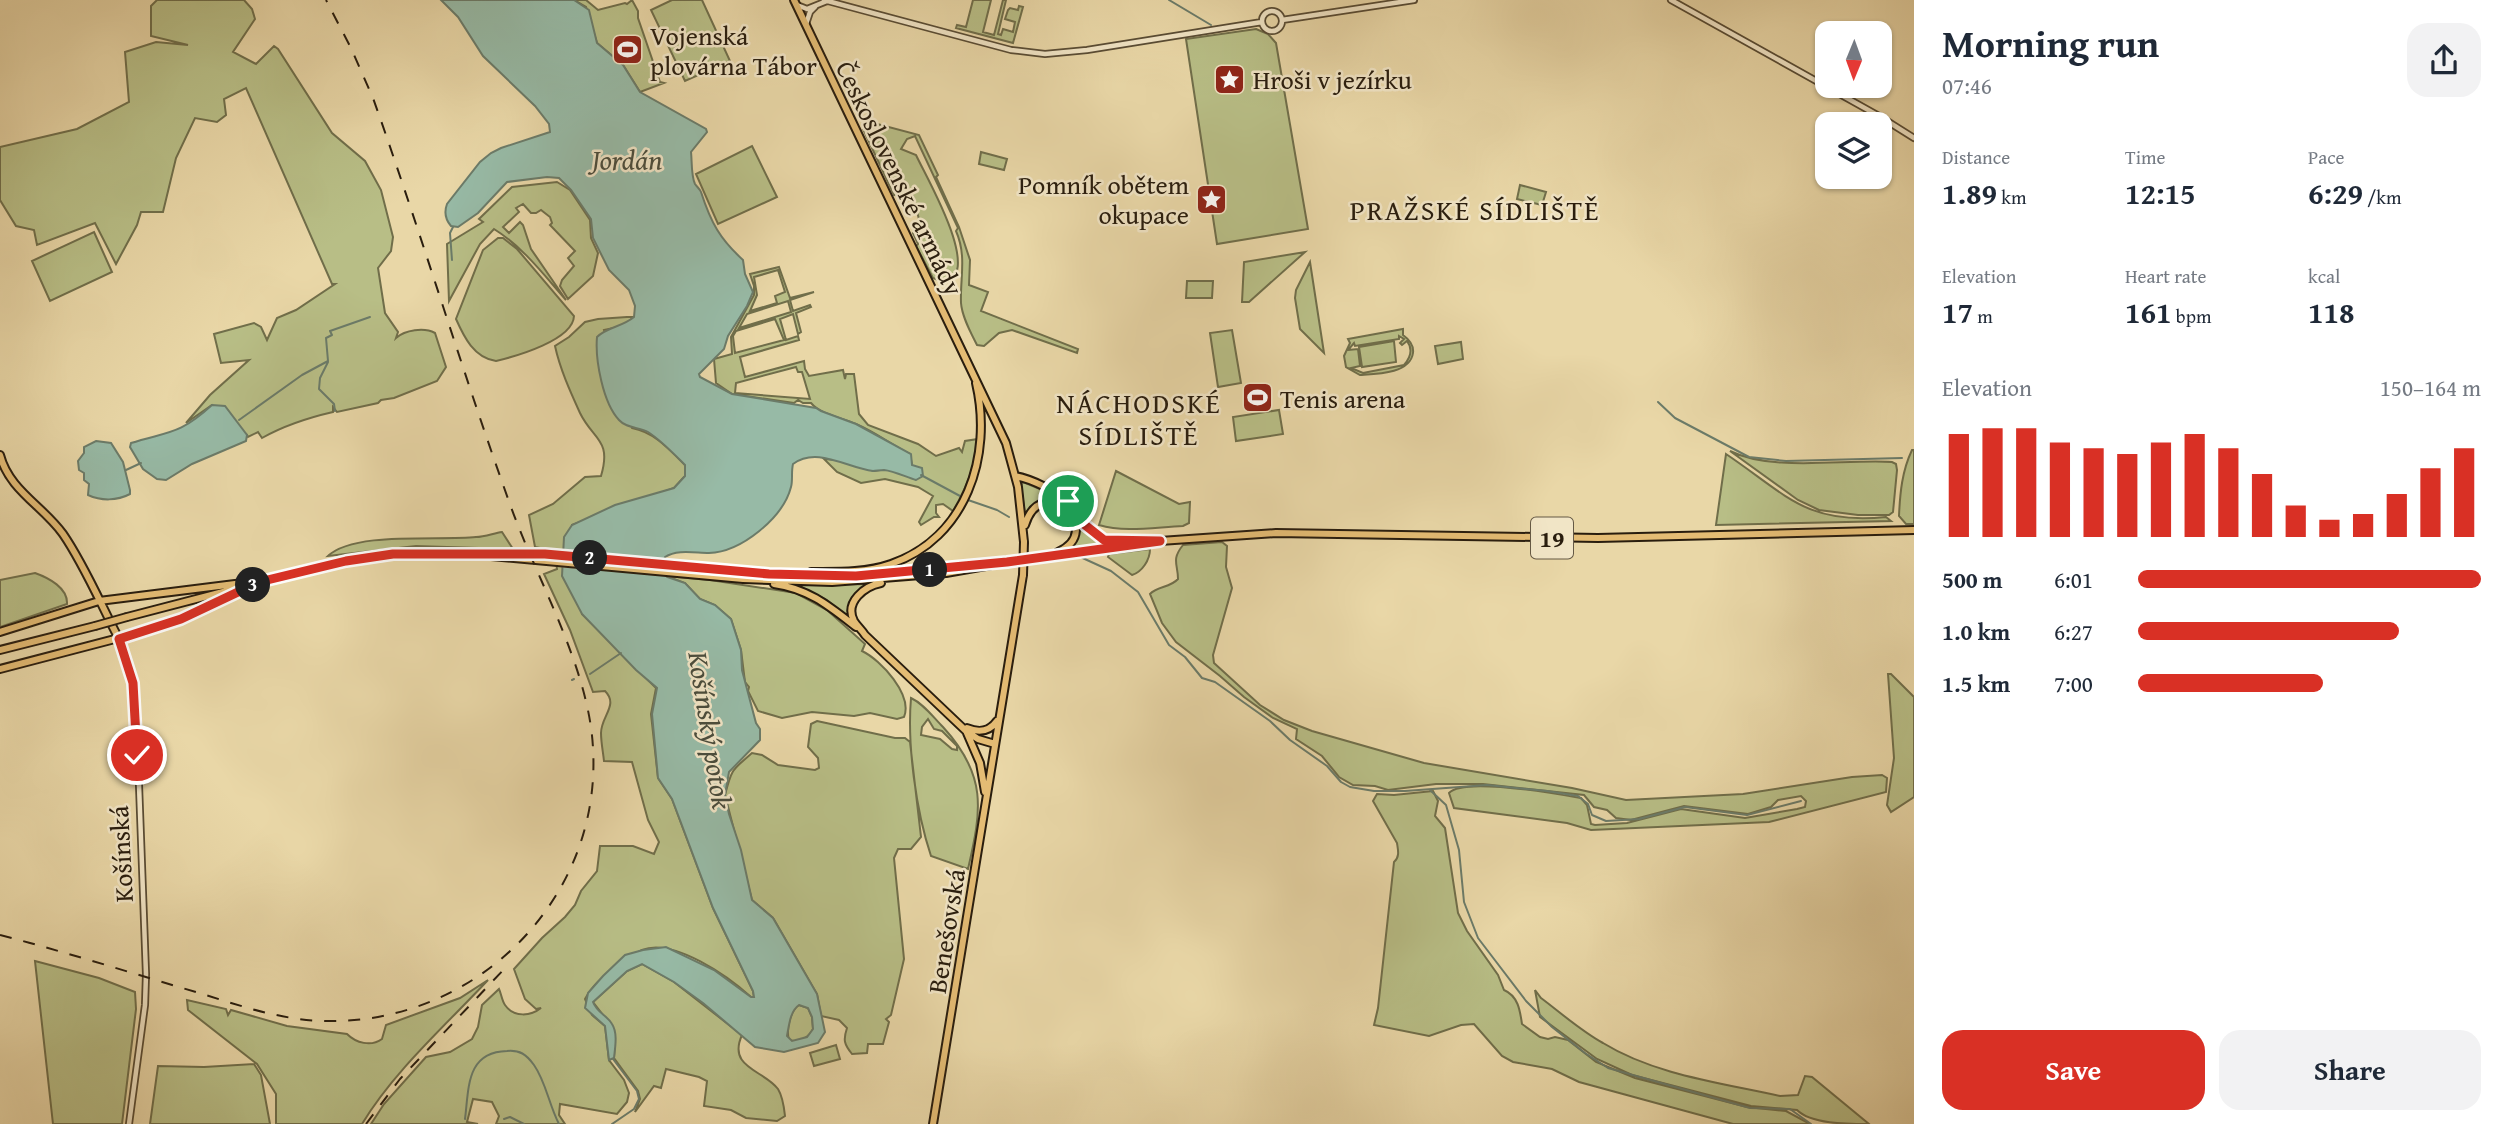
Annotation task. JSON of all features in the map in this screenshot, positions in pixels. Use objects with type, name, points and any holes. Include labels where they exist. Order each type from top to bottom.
[{"type":"main road","name":"Československé armády","points":[[796,2],[973,371]]},
{"type":"main road","name":"Benešovská","points":[[933,1124],[1023,575],[1024,542],[1015,476],[1006,443],[973,371]]},
{"type":"main road","points":[[742,575],[869,570],[904,558],[929,543],[957,514],[977,469],[983,424],[973,371]]},
{"type":"main road","name":"Košínská","points":[[0,455],[6,474],[12,482],[64,536],[119,639]]},
{"type":"main road","points":[[1015,476],[1068,501],[1085,525],[1104,540],[1160,541]]},
{"type":"main road","points":[[1023,530],[1029,515],[1036,507],[1051,502],[1066,507],[1074,520],[1075,535],[1063,550],[1050,555]]},
{"type":"main road","name":"19","points":[[0,650],[259,582],[361,558],[407,553],[458,553],[711,573],[857,581],[921,576],[1160,541],[1276,533],[1598,538],[1914,530]]},
{"type":"main road","name":"19","points":[[742,575],[856,576],[1007,562]]},
{"type":"main road","points":[[742,575],[809,593],[833,607],[967,731],[982,741],[995,744]]},
{"type":"main road","points":[[865,635],[852,616],[852,605],[858,597],[876,584],[921,576]]},
{"type":"main road","points":[[0,632],[99,601],[259,582]]},
{"type":"main road","points":[[0,669],[119,639],[181,619],[259,582]]},
{"type":"main road","points":[[958,723],[981,731],[991,728],[1000,717]]},
{"type":"main road","points":[[967,731],[984,778],[985,811]]},
{"type":"street","points":[[1282,20],[1414,0]]},
{"type":"street","points":[[1671,0],[1914,138]]},
{"type":"street","points":[[796,2],[804,9],[826,1],[1011,50],[1045,54],[1087,50],[1262,22]]},
{"type":"street","points":[[806,24],[810,12],[817,4]]},
{"type":"street","points":[[1271,11],[1279,14],[1282,20],[1279,29],[1272,32],[1264,28],[1262,22],[1264,15],[1271,11]]},
{"type":"street","name":"Košínská","points":[[119,639],[128,661],[136,704],[146,974],[145,1006],[129,1124]]},
{"type":"green space","points":[[157,0],[244,0],[252,9],[255,19],[233,52],[256,64],[274,46],[278,49],[332,133],[365,161],[381,190],[393,237],[391,251],[378,268],[385,313],[398,332],[396,338],[415,330],[435,333],[446,367],[437,381],[378,403],[337,412],[333,407],[333,412],[296,422],[262,438],[258,432],[248,437],[212,405],[186,423],[210,395],[249,360],[221,363],[214,334],[254,323],[261,327],[267,340],[277,318],[296,310],[335,284],[332,284],[246,88],[224,99],[226,115],[217,122],[195,118],[176,158],[163,212],[141,212],[116,264],[95,223],[37,245],[34,230],[16,226],[0,200],[0,147],[77,129],[129,102],[125,52],[156,42],[188,45],[151,36],[151,6]]},
{"type":"green space","name":"Vojenská plovárna Tábor","points":[[574,0],[586,0],[598,10],[627,4],[632,0],[638,11],[660,82],[664,83],[640,92],[623,65],[597,43],[586,7]]},
{"type":"green space","points":[[672,0],[702,0],[730,61],[685,81],[651,10]]},
{"type":"green space","points":[[973,0],[991,0],[983,32],[994,35],[1003,0],[1006,0],[998,34],[1001,35],[1003,29],[1013,32],[1015,22],[1005,19],[1008,10],[1023,7],[1013,43],[956,28],[957,25],[966,27]]},
{"type":"green space","points":[[1256,29],[1268,34],[1276,43],[1308,229],[1217,244],[1186,39]]},
{"type":"green space","points":[[866,121],[919,135],[938,175],[936,177],[959,227],[970,260],[969,285],[988,292],[981,311],[1078,349],[1077,353],[1012,330],[999,333],[984,346],[977,345],[962,308],[962,258],[956,231],[958,228],[915,136],[907,139],[901,149],[916,155],[940,203],[955,244],[958,262],[955,276],[945,283],[933,278],[916,246],[918,244],[913,233],[921,227],[913,196],[894,195],[863,129]]},
{"type":"green space","points":[[752,146],[777,197],[718,224],[696,174]]},
{"type":"green space","points":[[981,152],[1007,159],[1004,170],[979,164]]},
{"type":"green space","points":[[557,182],[570,190],[590,220],[591,238],[598,253],[593,276],[568,299],[560,286],[574,266],[568,258],[575,251],[550,225],[550,217],[541,210],[531,213],[523,204],[516,208],[519,212],[503,227],[509,233],[520,222],[523,225],[531,249],[566,300],[524,253],[494,229],[480,244],[449,301],[447,244],[483,222],[479,219],[512,187]]},
{"type":"green space","points":[[1520,185],[1546,192],[1542,205],[1517,199]]},
{"type":"green space","points":[[94,232],[112,272],[50,301],[32,261]]},
{"type":"green space","points":[[498,238],[503,238],[517,249],[574,316],[571,325],[564,332],[542,346],[496,361],[476,351],[466,339],[456,319],[483,250]]},
{"type":"green space","points":[[1305,252],[1249,302],[1242,302],[1244,262]]},
{"type":"green space","points":[[1310,262],[1324,353],[1300,329],[1295,298],[1296,290]]},
{"type":"green space","points":[[779,267],[790,298],[814,292],[790,300],[793,311],[810,305],[811,307],[796,313],[801,332],[798,334],[793,314],[780,319],[786,340],[798,336],[799,340],[740,357],[745,377],[804,361],[809,376],[843,370],[845,379],[846,374],[854,374],[859,414],[868,425],[918,444],[936,456],[959,448],[962,452],[965,441],[978,439],[970,476],[953,511],[943,504],[936,505],[939,517],[921,525],[919,522],[933,496],[918,487],[885,479],[861,483],[837,472],[824,459],[874,471],[912,465],[910,454],[870,431],[826,413],[811,403],[732,394],[716,383],[714,359],[732,354],[731,337],[754,295],[750,274]],"holes":[[[778,270],[785,292],[775,296],[777,303],[750,311],[757,295],[754,277]],[[788,301],[791,312],[739,328],[747,314]],[[775,319],[784,340],[735,353],[733,336],[736,331]],[[796,367],[798,372],[802,372],[810,399],[735,393],[736,383]]]},
{"type":"green space","points":[[1187,281],[1213,281],[1212,298],[1186,298]]},
{"type":"green space","points":[[634,317],[623,326],[604,330],[632,428],[647,433],[667,447],[685,465],[685,476],[674,488],[572,525],[582,614],[656,688],[651,714],[658,778],[672,799],[713,908],[754,997],[715,970],[684,954],[655,947],[642,950],[604,976],[585,999],[592,1015],[605,1026],[609,1060],[624,1080],[629,1093],[627,1102],[617,1114],[560,1104],[559,1115],[565,1124],[496,1124],[499,1116],[492,1102],[473,1099],[467,1122],[478,1124],[371,1124],[384,1104],[426,1057],[450,1052],[472,1039],[478,1027],[482,1005],[499,989],[504,1003],[513,1012],[528,1014],[541,1008],[536,1009],[525,999],[514,969],[575,905],[581,891],[597,871],[600,846],[633,846],[654,854],[659,842],[648,820],[632,762],[604,761],[601,733],[610,706],[609,696],[605,691],[593,692],[570,630],[544,574],[557,569],[555,551],[535,547],[529,515],[553,504],[585,477],[601,476],[604,464],[603,447],[580,413],[562,372],[555,346],[585,322]]},
{"type":"green space","points":[[1403,329],[1403,335],[1411,343],[1413,353],[1411,360],[1399,369],[1360,375],[1346,367],[1344,356],[1350,343],[1348,339]],"holes":[[[1399,336],[1404,339],[1400,343],[1402,345],[1407,341],[1411,350],[1404,365],[1363,373],[1351,368],[1360,366],[1358,349],[1348,350],[1354,343],[1355,346],[1399,339]]]},
{"type":"green space","points":[[1232,330],[1241,383],[1218,387],[1210,333]]},
{"type":"green space","points":[[1394,341],[1396,362],[1362,367],[1359,347]]},
{"type":"green space","points":[[1461,342],[1463,359],[1438,364],[1435,346]]},
{"type":"green space","points":[[1279,410],[1283,434],[1236,441],[1233,417]]},
{"type":"green space","points":[[1912,450],[1914,524],[1906,524],[1899,516],[1900,499]]},
{"type":"green space","points":[[1730,451],[1747,457],[1787,463],[1892,462],[1896,464],[1897,470],[1893,512],[1889,515],[1858,515],[1819,510],[1798,500]]},
{"type":"green space","points":[[1726,454],[1782,494],[1816,511],[1859,518],[1886,517],[1891,521],[1716,525]]},
{"type":"green space","points":[[1116,471],[1179,504],[1190,502],[1189,523],[1183,526],[1141,529],[1099,525]]},
{"type":"green space","points":[[1023,482],[1052,494],[1069,506],[1057,501],[1045,501],[1025,514],[1021,486]]},
{"type":"green space","points":[[1076,515],[1089,533],[1104,544],[1070,548],[1078,533]]},
{"type":"green space","points":[[502,532],[513,549],[416,546],[328,556],[340,548],[377,540],[479,537]]},
{"type":"green space","points":[[1222,542],[1227,546],[1226,567],[1232,588],[1213,655],[1214,663],[1260,705],[1284,720],[1312,731],[1424,763],[1626,800],[1743,794],[1882,775],[1887,778],[1886,792],[1769,822],[1591,830],[1567,823],[1454,808],[1449,793],[1458,788],[1491,786],[1581,798],[1587,805],[1591,824],[1595,825],[1627,823],[1681,809],[1745,818],[1805,807],[1806,801],[1801,796],[1778,800],[1771,807],[1748,814],[1684,806],[1631,820],[1616,818],[1607,810],[1594,807],[1584,795],[1483,784],[1436,784],[1388,790],[1375,786],[1353,785],[1339,777],[1322,756],[1296,739],[1297,729],[1273,718],[1244,697],[1176,642],[1162,623],[1150,594],[1178,579],[1176,558],[1179,550],[1183,545]]},
{"type":"green space","points":[[1150,549],[1145,565],[1132,575],[1108,557],[1109,554]]},
{"type":"green space","points":[[35,573],[61,588],[67,604],[0,627],[0,580]]},
{"type":"green space","points":[[666,576],[796,593],[827,610],[865,644],[862,651],[878,662],[893,679],[904,699],[904,717],[897,719],[870,713],[854,716],[812,712],[782,718],[758,711],[745,682],[741,650],[731,619],[715,605],[700,599],[685,583]]},
{"type":"green space","points":[[867,584],[855,599],[847,617],[827,600],[801,587],[802,585]]},
{"type":"green space","points":[[1888,674],[1914,697],[1914,797],[1891,812],[1887,805],[1894,758]]},
{"type":"green space","points":[[911,698],[928,711],[957,744],[974,777],[978,810],[968,869],[931,856],[914,778]],"holes":[[[928,719],[934,729],[942,731],[957,746],[957,750],[940,739],[921,735],[922,727]]]},
{"type":"green space","points":[[817,721],[905,738],[910,742],[921,837],[911,849],[898,849],[894,858],[904,959],[891,1015],[886,1019],[889,1022],[883,1044],[868,1044],[867,1053],[852,1054],[845,1042],[847,1028],[839,1020],[821,1016],[817,994],[773,918],[752,900],[725,795],[734,770],[752,753],[762,755],[778,765],[815,770],[819,768],[818,758],[808,747],[811,724]]},
{"type":"green space","points":[[1433,791],[1438,801],[1435,816],[1445,828],[1458,913],[1467,931],[1498,975],[1504,990],[1515,1000],[1522,1024],[1540,1037],[1568,1040],[1596,1062],[1635,1078],[1747,1107],[1786,1111],[1810,1124],[1733,1124],[1579,1082],[1552,1069],[1513,1062],[1502,1056],[1474,1024],[1461,1025],[1429,1036],[1374,1025],[1394,862],[1398,853],[1397,843],[1373,801],[1377,794]]},
{"type":"green space","points":[[35,961],[99,978],[135,992],[136,1009],[122,1124],[53,1124]]},
{"type":"green space","points":[[642,964],[674,982],[742,1035],[739,1055],[743,1062],[778,1089],[785,1116],[777,1121],[746,1118],[731,1110],[704,1106],[707,1081],[666,1069],[661,1088],[654,1086],[635,1112],[640,1099],[638,1091],[614,1058],[615,1040],[603,1015],[593,1002],[627,971]]},
{"type":"green space","points":[[488,980],[389,1085],[362,1124],[276,1124],[276,1094],[257,1064],[188,1010],[187,1000],[226,1009],[228,1015],[231,1010],[287,1026],[347,1034],[359,1042],[368,1043],[382,1039],[386,1025],[460,998]]},
{"type":"green space","points":[[1535,990],[1541,998],[1587,1033],[1644,1063],[1689,1077],[1780,1096],[1798,1095],[1805,1076],[1812,1077],[1869,1124],[1820,1121],[1797,1110],[1751,1106],[1632,1075],[1597,1059],[1540,1017]]},
{"type":"green space","points":[[799,1005],[808,1008],[813,1029],[803,1039],[789,1040],[790,1021]]},
{"type":"green space","points":[[836,1045],[840,1059],[814,1066],[810,1053]]},
{"type":"green space","points":[[254,1064],[261,1075],[270,1124],[150,1124],[158,1066]]},
{"type":"water","name":"Jordán","points":[[441,0],[574,0],[589,10],[597,43],[623,65],[640,92],[707,132],[691,152],[694,181],[717,230],[743,260],[745,274],[753,292],[728,336],[724,349],[699,374],[700,377],[732,394],[816,408],[856,424],[911,454],[912,465],[922,468],[923,476],[916,480],[884,470],[873,471],[822,458],[802,459],[793,464],[792,484],[786,499],[759,531],[734,547],[721,551],[681,552],[670,555],[665,557],[662,568],[667,577],[685,583],[700,599],[715,605],[731,619],[741,650],[742,670],[760,729],[760,740],[729,772],[725,795],[752,900],[773,918],[817,994],[825,1032],[818,1043],[784,1052],[755,1047],[703,1003],[642,964],[627,971],[593,1002],[614,1028],[614,1058],[609,1060],[605,1026],[585,1008],[588,993],[625,955],[666,947],[714,970],[754,997],[713,908],[672,799],[658,778],[652,714],[657,688],[582,614],[562,576],[564,537],[572,525],[615,505],[674,488],[685,476],[685,465],[648,432],[622,423],[613,412],[604,392],[597,357],[597,337],[634,317],[635,306],[629,290],[609,270],[593,238],[591,219],[571,190],[559,178],[507,182],[478,213],[458,227],[451,226],[447,221],[447,204],[480,162],[501,148],[550,132],[549,124],[535,106],[483,56],[458,17]],"holes":[[[799,1005],[808,1008],[813,1029],[807,1037],[792,1041],[787,1036],[790,1019]]]},
{"type":"water","points":[[212,405],[225,406],[247,435],[246,441],[192,464],[166,480],[157,479],[143,469],[130,447],[131,443],[182,427]]},
{"type":"water","points":[[96,441],[111,443],[123,462],[130,494],[109,499],[88,495],[89,484],[84,480],[84,473],[79,470],[78,461],[84,453],[84,447]]},
{"type":"pier","points":[[560,552],[668,561],[666,568],[669,574],[678,577],[560,567]]},
{"type":"waterway","points":[[1169,0],[1211,25]]},
{"type":"waterway","points":[[452,260],[450,233],[453,227]]},
{"type":"waterway","points":[[239,420],[302,375],[328,361],[326,338],[332,335],[330,331],[370,317]]},
{"type":"waterway","points":[[328,362],[320,378],[319,389],[334,404],[335,411]]},
{"type":"waterway","points":[[1658,402],[1675,418],[1749,457],[1786,461],[1902,458]]},
{"type":"waterway","points":[[126,470],[141,463]]},
{"type":"waterway","points":[[921,475],[960,496]]},
{"type":"waterway","points":[[968,500],[1009,517]]},
{"type":"waterway","points":[[1076,555],[1111,571],[1138,592],[1169,645],[1185,657],[1202,678],[1215,682],[1270,721],[1350,787],[1374,791],[1405,791],[1487,785],[1547,791],[1578,796],[1588,804],[1592,815],[1606,821],[1639,819],[1685,807],[1747,815],[1801,801]]},
{"type":"waterway","points":[[590,674],[621,653]]},
{"type":"waterway","points":[[1430,790],[1446,805],[1459,850],[1464,902],[1478,938],[1526,1001],[1552,1027],[1608,1068],[1750,1108],[1790,1109],[1811,1124]]},
{"type":"waterway","name":"Košínský potok","points":[[465,1119],[469,1084],[477,1065],[494,1053],[516,1051],[534,1065],[559,1124]]},
{"type":"waterway","name":"Košínský potok","points":[[612,1124],[634,1109],[639,1099],[637,1091],[613,1059]]},
{"type":"waterway","points":[[504,1119],[510,1117],[524,1124]]},
{"type":"railway","points":[[0,935],[275,1015],[324,1021],[379,1017],[431,1001],[478,976],[518,943],[552,902],[576,855],[590,804],[593,748],[582,687],[561,626],[511,507],[373,98],[326,0]]},
{"type":"railway","points":[[366,1124],[400,1079],[508,965]]},
{"type":"place","name":"Vojenská plovárna Tábor","points":[[627,50]]},
{"type":"place","name":"Hroši v jezírku","points":[[1230,79]]},
{"type":"place","name":"Pomník obětem okupace","points":[[1212,199]]},
{"type":"place","name":"Tenis arena","points":[[1257,398]]},
{"type":"district","name":"PRAŽSKÉ SÍDLIŠTĚ","points":[[1475,209]]},
{"type":"district","name":"NÁCHODSKÉ SÍDLIŠTĚ","points":[[1139,418]]},
{"type":"route","points":[[137,755],[133,683],[119,639],[181,619],[259,582],[346,561],[407,553],[545,554],[769,574],[856,576],[1007,562],[1160,541],[1104,540],[1085,525],[1068,501]]}]
